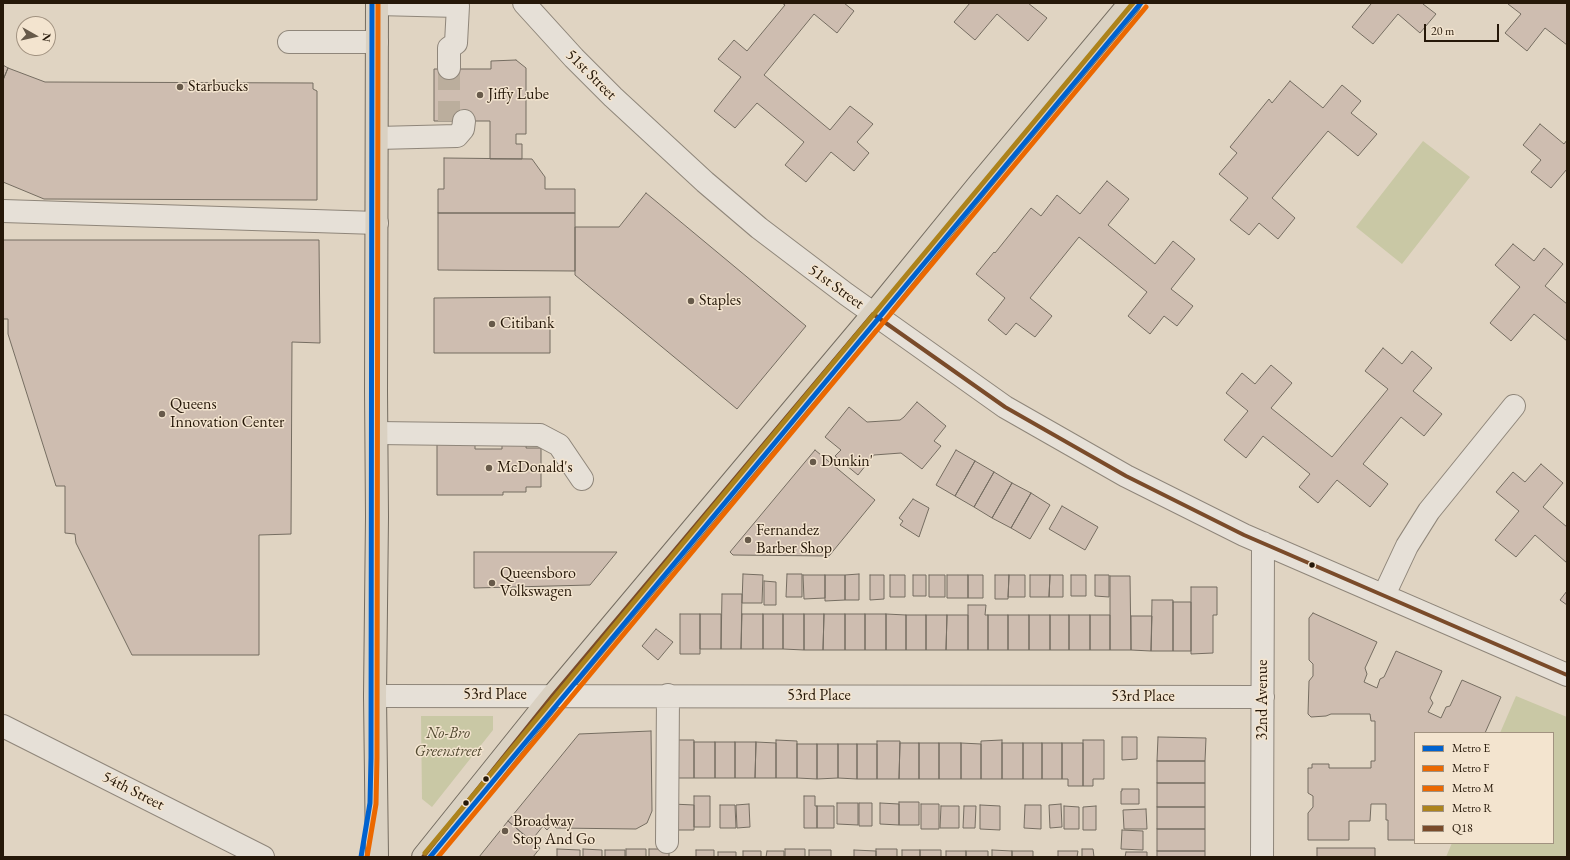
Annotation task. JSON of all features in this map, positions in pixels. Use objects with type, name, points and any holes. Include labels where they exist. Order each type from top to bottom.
[{"type":"main road","points":[[376,857],[377,3]]},
{"type":"main road","points":[[423,857],[553,695],[873,314],[1130,3]]},
{"type":"street","points":[[377,3],[458,6],[456,42],[464,47],[457,68]]},
{"type":"street","name":"51st Street","points":[[524,3],[612,97],[705,182],[759,228],[808,267],[1005,407],[1126,476],[1244,535],[1567,675]]},
{"type":"street","points":[[289,42],[377,42]]},
{"type":"street","points":[[377,138],[457,126]]},
{"type":"street","points":[[3,210],[377,223]]},
{"type":"street","points":[[1384,595],[1407,546],[1429,511],[1514,406]]},
{"type":"street","points":[[377,433],[540,435],[559,444],[582,479]]},
{"type":"street","name":"32nd Avenue","points":[[1262,857],[1263,543]]},
{"type":"street","points":[[667,842],[668,695]]},
{"type":"street","name":"53rd Place","points":[[375,696],[668,695],[1263,697]]},
{"type":"street","name":"54th Street","points":[[3,726],[263,857]]},
{"type":"green space","points":[[1423,141],[1470,177],[1402,264],[1356,227]]},
{"type":"green space","points":[[1516,696],[1567,717],[1567,857],[1446,857],[1452,844],[1554,844],[1554,732],[1500,732]]},
{"type":"green space","name":"No-Bro Greenstreet","points":[[421,716],[493,716],[493,730],[432,807],[422,799]]},
{"type":"building","points":[[782,3],[844,3],[854,11],[837,33],[814,14],[764,75],[830,130],[850,106],[873,124],[857,142],[869,153],[854,171],[831,152],[806,182],[785,165],[804,142],[757,103],[735,128],[714,111],[741,77],[718,59],[734,40],[747,51],[785,5]]},
{"type":"building","points":[[970,3],[1028,3],[1047,18],[1028,41],[997,14],[975,40],[954,22]]},
{"type":"building","points":[[1370,3],[1424,3],[1423,4],[1436,14],[1420,33],[1398,14],[1373,44],[1352,27],[1371,4]]},
{"type":"building","points":[[1567,3],[1567,45],[1545,28],[1527,51],[1505,33],[1521,14],[1508,4]]},
{"type":"building","name":"Jiffy Lube","points":[[516,60],[526,68],[526,134],[516,134],[516,144],[522,144],[522,159],[490,159],[490,121],[434,121],[434,69],[491,69],[491,61]]},
{"type":"building","points":[[3,65],[8,68],[3,80]]},
{"type":"building","points":[[8,68],[45,82],[313,83],[313,89],[317,91],[317,200],[44,199],[3,182],[3,80]]},
{"type":"building","points":[[1290,81],[1323,108],[1342,85],[1361,101],[1351,113],[1377,134],[1358,156],[1328,131],[1272,198],[1295,218],[1278,239],[1259,223],[1249,235],[1230,220],[1248,198],[1219,174],[1237,153],[1230,147],[1269,99],[1272,103]]},
{"type":"building","points":[[1540,124],[1564,144],[1567,140],[1567,169],[1551,188],[1531,172],[1541,160],[1523,145]]},
{"type":"building","points":[[444,158],[532,159],[545,177],[545,189],[575,189],[575,213],[438,213],[438,189],[444,189]]},
{"type":"building","points":[[1107,181],[1129,199],[1108,225],[1155,264],[1173,241],[1195,259],[1171,289],[1193,306],[1177,326],[1164,316],[1150,334],[1128,316],[1147,292],[1079,237],[1030,298],[1052,316],[1035,337],[1016,323],[1006,335],[988,320],[1005,298],[976,274],[1031,208],[1041,216],[1057,195],[1080,214]]},
{"type":"building","name":"Staples","points":[[646,193],[806,326],[737,409],[575,275],[575,227],[619,227]]},
{"type":"building","points":[[438,213],[575,213],[575,271],[438,270]]},
{"type":"building","name":"Queens Innovation Center","points":[[3,240],[319,240],[320,343],[292,342],[291,534],[259,535],[259,655],[132,655],[76,543],[75,534],[65,533],[65,486],[56,486],[8,334],[8,319],[3,319]]},
{"type":"building","points":[[1513,244],[1534,261],[1544,248],[1563,264],[1545,286],[1567,304],[1567,341],[1534,314],[1511,341],[1490,323],[1520,287],[1495,265]]},
{"type":"building","name":"Citibank","points":[[550,297],[550,353],[434,353],[434,298]]},
{"type":"building","points":[[1383,348],[1402,364],[1412,351],[1432,368],[1413,391],[1442,414],[1424,436],[1401,417],[1363,464],[1388,484],[1370,507],[1337,480],[1318,503],[1299,487],[1310,474],[1263,436],[1246,458],[1224,440],[1248,411],[1226,393],[1242,373],[1255,384],[1271,365],[1292,383],[1271,408],[1332,457],[1388,389],[1365,371]]},
{"type":"building","points":[[917,402],[946,426],[934,441],[941,446],[922,469],[901,453],[874,455],[858,475],[835,456],[841,450],[825,437],[849,407],[867,422],[900,420]]},
{"type":"building","name":"McDonald's","points":[[475,439],[475,449],[502,449],[502,440],[527,440],[526,448],[541,448],[541,487],[526,487],[526,492],[503,492],[503,495],[437,495],[437,443]]},
{"type":"building","points":[[815,450],[875,500],[829,556],[733,555],[730,552]]},
{"type":"building","points":[[956,450],[975,461],[955,496],[936,485]]},
{"type":"building","points":[[975,461],[994,472],[974,507],[955,496]]},
{"type":"building","points":[[1541,464],[1563,483],[1543,507],[1567,527],[1567,563],[1535,535],[1516,557],[1495,540],[1519,511],[1496,492],[1513,472],[1525,482]]},
{"type":"building","points":[[994,472],[1012,483],[992,518],[974,507]]},
{"type":"building","points":[[1012,483],[1031,493],[1011,528],[992,518]]},
{"type":"building","points":[[1031,493],[1050,505],[1030,539],[1011,528]]},
{"type":"building","points":[[913,499],[929,508],[919,537],[900,525],[903,521],[899,518]]},
{"type":"building","points":[[1062,506],[1098,527],[1085,550],[1049,529]]},
{"type":"building","points":[[474,552],[617,552],[590,585],[474,588]]},
{"type":"building","points":[[743,574],[763,575],[762,603],[742,603]]},
{"type":"building","points":[[787,574],[802,574],[802,597],[786,597]]},
{"type":"building","points":[[859,574],[859,600],[845,600],[845,575]]},
{"type":"building","points":[[803,575],[825,575],[825,598],[804,599]]},
{"type":"building","points":[[825,575],[845,575],[845,600],[825,601]]},
{"type":"building","points":[[870,575],[884,575],[884,599],[870,600]]},
{"type":"building","points":[[890,575],[905,575],[905,597],[890,597]]},
{"type":"building","points":[[913,575],[926,575],[926,596],[913,596]]},
{"type":"building","points":[[929,575],[945,575],[945,597],[929,597]]},
{"type":"building","points":[[947,575],[968,575],[968,598],[947,598]]},
{"type":"building","points":[[968,575],[983,575],[983,598],[968,598]]},
{"type":"building","points":[[995,575],[1009,575],[1008,599],[995,599]]},
{"type":"building","points":[[1009,575],[1025,575],[1025,597],[1008,597]]},
{"type":"building","points":[[1030,575],[1050,575],[1049,597],[1030,597]]},
{"type":"building","points":[[1050,575],[1063,575],[1063,597],[1049,597]]},
{"type":"building","points":[[1071,575],[1086,575],[1086,596],[1071,596]]},
{"type":"building","points":[[1095,575],[1109,575],[1109,597],[1095,596]]},
{"type":"building","points":[[1110,576],[1130,576],[1131,650],[1110,650]]},
{"type":"building","points":[[764,581],[776,582],[776,605],[764,605]]},
{"type":"building","points":[[1191,587],[1217,587],[1217,615],[1213,615],[1213,653],[1191,654]]},
{"type":"building","points":[[1567,591],[1567,605],[1560,600]]},
{"type":"building","points":[[722,594],[742,594],[741,649],[721,649]]},
{"type":"building","points":[[1152,600],[1173,600],[1173,651],[1151,651]]},
{"type":"building","points":[[1173,602],[1191,602],[1191,651],[1173,651]]},
{"type":"building","points":[[968,605],[986,605],[985,615],[988,615],[988,650],[968,650]]},
{"type":"building","points":[[1313,613],[1377,642],[1365,668],[1367,674],[1364,682],[1377,688],[1380,679],[1384,677],[1396,651],[1442,671],[1430,698],[1433,703],[1428,712],[1441,718],[1446,707],[1450,706],[1462,680],[1501,697],[1485,732],[1414,732],[1414,840],[1388,840],[1386,804],[1371,804],[1370,821],[1349,821],[1349,840],[1308,840],[1308,813],[1313,807],[1313,796],[1308,793],[1308,768],[1312,768],[1312,764],[1329,764],[1329,768],[1371,768],[1371,761],[1375,761],[1375,721],[1371,721],[1370,714],[1331,714],[1326,716],[1311,717],[1308,714],[1309,681],[1313,676],[1313,664],[1309,660],[1309,618]]},
{"type":"building","points":[[680,614],[700,614],[700,654],[680,654]]},
{"type":"building","points":[[700,614],[721,614],[721,649],[700,649]]},
{"type":"building","points":[[742,614],[763,614],[763,649],[741,649]]},
{"type":"building","points":[[763,614],[783,614],[783,649],[763,649]]},
{"type":"building","points":[[783,614],[804,614],[804,650],[783,649]]},
{"type":"building","points":[[804,614],[824,614],[823,650],[804,650]]},
{"type":"building","points":[[824,614],[845,614],[845,650],[823,650]]},
{"type":"building","points":[[845,614],[865,614],[865,650],[845,650]]},
{"type":"building","points":[[865,614],[886,614],[886,650],[865,650]]},
{"type":"building","points":[[886,614],[906,615],[906,650],[886,650]]},
{"type":"building","points":[[906,615],[926,615],[926,650],[906,650]]},
{"type":"building","points":[[926,615],[947,615],[946,650],[926,650]]},
{"type":"building","points":[[947,615],[968,615],[968,650],[946,650]]},
{"type":"building","points":[[988,615],[1008,615],[1008,650],[988,650]]},
{"type":"building","points":[[1008,615],[1029,615],[1029,650],[1008,650]]},
{"type":"building","points":[[1029,615],[1050,615],[1050,650],[1029,650]]},
{"type":"building","points":[[1050,615],[1069,615],[1069,650],[1050,650]]},
{"type":"building","points":[[1069,615],[1090,615],[1090,650],[1069,650]]},
{"type":"building","points":[[1090,615],[1110,615],[1110,650],[1090,650]]},
{"type":"building","points":[[1131,616],[1152,616],[1151,651],[1131,650]]},
{"type":"building","points":[[656,629],[673,642],[658,660],[642,646]]},
{"type":"building","points":[[651,731],[652,811],[647,823],[636,829],[556,828],[552,824],[547,830],[543,826],[531,841],[508,821],[579,734]]},
{"type":"building","points":[[1122,737],[1137,737],[1137,759],[1122,760]]},
{"type":"building","points":[[1158,737],[1206,738],[1205,761],[1157,761]]},
{"type":"building","points":[[673,740],[694,740],[694,778],[672,778]]},
{"type":"building","points":[[776,740],[797,741],[797,778],[776,778]]},
{"type":"building","points":[[1002,740],[1002,779],[981,779],[981,741]]},
{"type":"building","points":[[1083,740],[1104,740],[1104,779],[1093,779],[1093,786],[1083,786]]},
{"type":"building","points":[[877,741],[900,741],[899,779],[877,779]]},
{"type":"building","points":[[694,742],[715,742],[715,778],[694,778]]},
{"type":"building","points":[[715,742],[735,742],[735,778],[715,778]]},
{"type":"building","points":[[735,742],[756,742],[755,778],[735,778]]},
{"type":"building","points":[[756,742],[776,743],[776,778],[755,778]]},
{"type":"building","points":[[900,743],[919,743],[919,779],[899,779]]},
{"type":"building","points":[[919,743],[939,743],[939,779],[919,779]]},
{"type":"building","points":[[939,743],[961,743],[961,779],[939,779]]},
{"type":"building","points":[[961,743],[981,744],[981,779],[961,779]]},
{"type":"building","points":[[1002,743],[1023,743],[1023,779],[1002,779]]},
{"type":"building","points":[[1023,743],[1042,743],[1042,779],[1023,779]]},
{"type":"building","points":[[1042,743],[1062,743],[1062,779],[1042,779]]},
{"type":"building","points":[[1062,743],[1083,743],[1083,786],[1068,786],[1068,779],[1062,779]]},
{"type":"building","points":[[797,744],[817,744],[817,779],[797,778]]},
{"type":"building","points":[[817,744],[838,744],[838,778],[817,779]]},
{"type":"building","points":[[838,744],[857,744],[857,779],[838,778]]},
{"type":"building","points":[[857,744],[877,744],[877,779],[857,779]]},
{"type":"building","points":[[1157,761],[1205,761],[1205,783],[1157,783]]},
{"type":"building","points":[[1157,783],[1205,783],[1205,807],[1157,807]]},
{"type":"building","points":[[1122,789],[1139,789],[1139,804],[1121,804]]},
{"type":"building","points":[[694,796],[710,796],[710,827],[694,827]]},
{"type":"building","points":[[804,796],[815,796],[815,806],[817,806],[817,828],[804,828]]},
{"type":"building","points":[[899,802],[919,802],[919,825],[899,825]]},
{"type":"building","points":[[837,803],[858,803],[858,825],[837,824]]},
{"type":"building","points":[[859,803],[872,803],[872,826],[859,826]]},
{"type":"building","points":[[880,803],[899,804],[899,825],[880,824]]},
{"type":"building","points":[[672,804],[694,805],[694,830],[678,830]]},
{"type":"building","points":[[749,804],[750,827],[737,828],[736,805]]},
{"type":"building","points":[[921,804],[939,804],[939,829],[921,829]]},
{"type":"building","points":[[1061,804],[1062,827],[1050,828],[1049,805]]},
{"type":"building","points":[[720,805],[735,805],[736,828],[720,828]]},
{"type":"building","points":[[980,805],[1000,806],[1000,830],[980,829]]},
{"type":"building","points":[[1025,805],[1041,805],[1041,829],[1024,828]]},
{"type":"building","points":[[817,806],[834,806],[834,828],[817,828]]},
{"type":"building","points":[[941,806],[959,806],[959,828],[940,828]]},
{"type":"building","points":[[964,806],[976,806],[975,828],[963,828]]},
{"type":"building","points":[[1064,806],[1079,807],[1079,829],[1064,829]]},
{"type":"building","points":[[1096,806],[1096,830],[1083,830],[1083,807]]},
{"type":"building","points":[[1157,807],[1205,807],[1205,829],[1157,829]]},
{"type":"building","points":[[1146,809],[1147,829],[1124,829],[1123,810]]},
{"type":"building","points":[[508,821],[540,848],[533,857],[479,857]]},
{"type":"building","points":[[1157,829],[1205,829],[1205,851],[1157,851]]},
{"type":"building","points":[[1122,830],[1143,831],[1143,850],[1121,849]]},
{"type":"building","points":[[1317,848],[1375,848],[1375,857],[1317,857]]},
{"type":"building","points":[[557,849],[580,850],[580,857],[557,857]]},
{"type":"building","points":[[583,849],[602,850],[602,857],[583,857]]},
{"type":"building","points":[[626,849],[646,849],[646,857],[626,857]]},
{"type":"building","points":[[649,849],[669,849],[669,857],[649,857]]},
{"type":"building","points":[[785,849],[805,849],[805,857],[785,857]]},
{"type":"building","points":[[876,849],[897,849],[897,857],[876,857]]},
{"type":"building","points":[[1082,849],[1093,849],[1094,857],[1082,857]]},
{"type":"building","points":[[605,850],[625,850],[625,857],[605,857]]},
{"type":"building","points":[[696,850],[714,850],[714,857],[696,857]]},
{"type":"building","points":[[809,850],[831,850],[831,857],[809,857]]},
{"type":"building","points":[[854,850],[876,851],[876,857],[854,857]]},
{"type":"building","points":[[902,850],[920,850],[920,857],[902,857]]},
{"type":"building","points":[[920,850],[941,850],[941,857],[920,857]]},
{"type":"building","points":[[992,850],[1012,851],[1012,857],[992,857]]},
{"type":"building","points":[[743,851],[761,851],[761,857],[743,857]]},
{"type":"building","points":[[767,851],[784,851],[784,857],[766,857]]},
{"type":"building","points":[[946,851],[966,851],[966,857],[946,857]]},
{"type":"building","points":[[966,851],[988,851],[988,857],[966,857]]},
{"type":"building","points":[[1012,851],[1033,851],[1033,857],[1012,857]]},
{"type":"building","points":[[1058,851],[1078,851],[1077,857],[1058,857]]},
{"type":"building","points":[[1157,851],[1205,851],[1205,857],[1157,857]]},
{"type":"building","points":[[718,852],[736,852],[736,857],[718,857]]},
{"type":"building","points":[[1126,852],[1147,852],[1147,857],[1125,857]]},
{"type":"tunnel","points":[[449,68],[449,121]]},
{"type":"metro line","name":"E","points":[[361,857],[370,803],[371,758],[372,3]]},
{"type":"metro line","name":"F","points":[[367,857],[376,804],[377,758],[378,3]]},
{"type":"metro line","name":"R","points":[[425,853],[1133,3]]},
{"type":"metro line","name":"E","points":[[430,857],[1141,3]]},
{"type":"metro line","name":"M","points":[[438,857],[1146,7]]},
{"type":"transit line","name":"Q18","points":[[423,857],[553,695],[873,314],[1005,407],[1126,476],[1244,535],[1567,675]]},
{"type":"place","name":"Starbucks","points":[[180,87]]},
{"type":"place","name":"Jiffy Lube","points":[[480,95]]},
{"type":"place","name":"Staples","points":[[691,301]]},
{"type":"place","name":"Citibank","points":[[492,324]]},
{"type":"place","name":"Queens Innovation Center","points":[[162,414]]},
{"type":"place","name":"Dunkin'","points":[[813,462]]},
{"type":"place","name":"McDonald's","points":[[489,468]]},
{"type":"place","name":"Fernandez Barber Shop","points":[[748,540]]},
{"type":"place","name":"Queensboro Volkswagen","points":[[492,583]]},
{"type":"place","name":"Broadway Stop And Go","points":[[505,831]]}]
